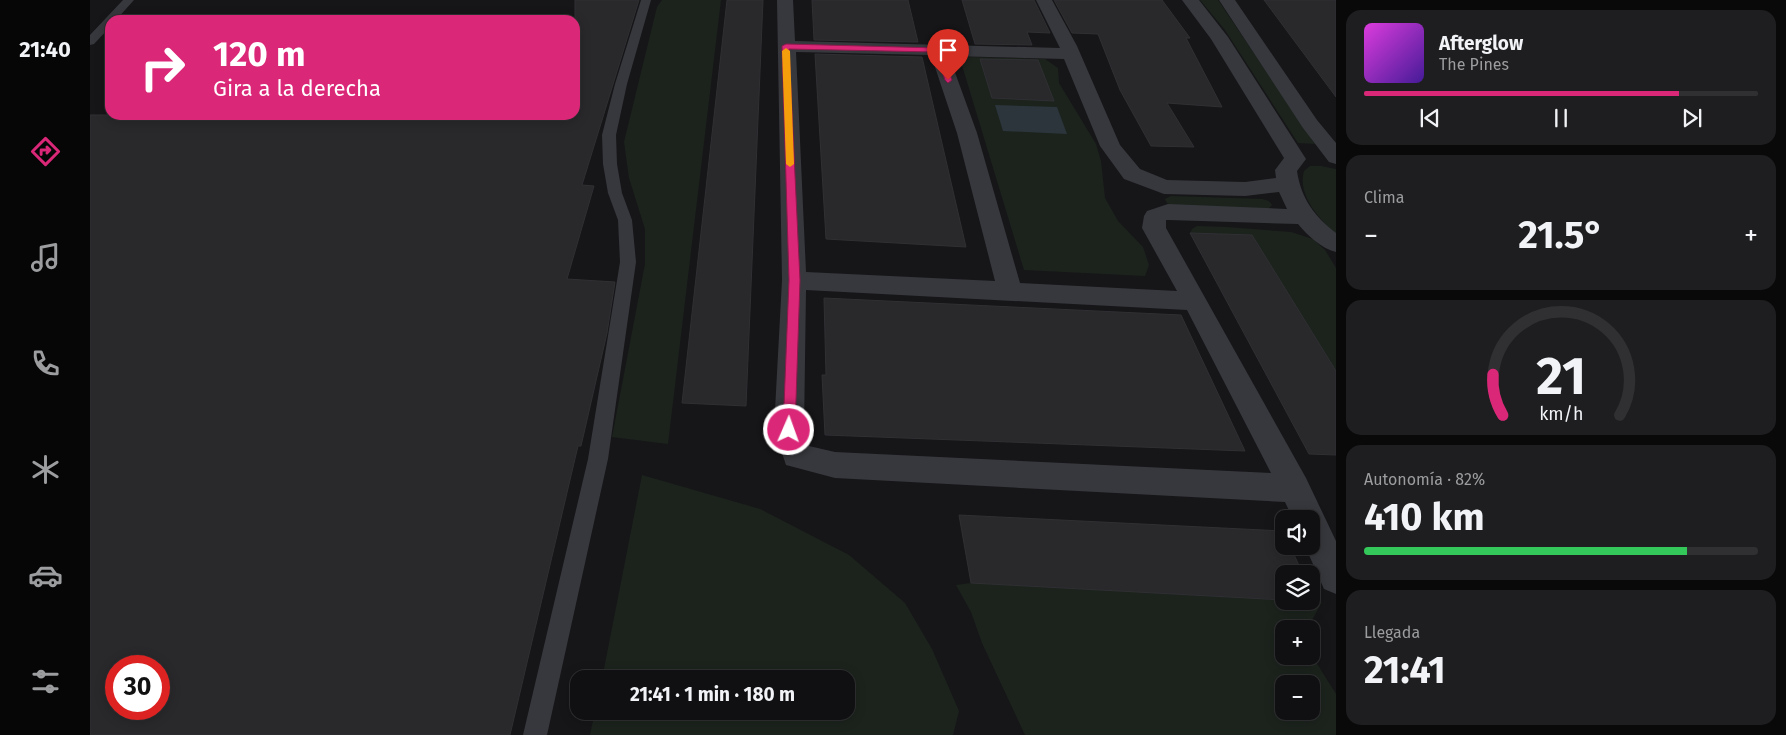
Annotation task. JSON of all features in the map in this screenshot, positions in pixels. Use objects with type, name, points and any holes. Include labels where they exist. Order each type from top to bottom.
[{"type":"street","points":[[785,0],[794,280],[789,430],[797,456],[835,466],[1295,488]]},
{"type":"street","points":[[1044,0],[1071,54],[1110,146],[1132,174],[1164,187],[1245,189],[1287,184]]},
{"type":"street","points":[[1190,0],[1219,37],[1294,159]]},
{"type":"street","points":[[1227,0],[1310,124],[1336,157]]},
{"type":"street","points":[[786,46],[1071,54]]},
{"type":"street","points":[[938,50],[967,133],[1010,290]]},
{"type":"street","points":[[1294,159],[1316,158],[1336,163]]},
{"type":"street","points":[[1294,159],[1286,170],[1287,184],[1303,217],[1318,232],[1336,244]]},
{"type":"street","points":[[1303,217],[1168,212],[1155,216],[1154,228],[1195,301],[1305,510]]},
{"type":"street","points":[[794,280],[1195,301]]},
{"type":"street","points":[[1320,543],[1336,577]]},
{"type":"lane","points":[[115,15],[129,0]]},
{"type":"lane","points":[[535,735],[598,459],[628,262],[625,220],[615,193],[610,164],[609,135],[621,84],[646,0]]},
{"type":"lane","points":[[90,42],[105,26]]},
{"type":"shaded area","points":[[662,0],[721,0],[668,444],[612,437],[645,264],[645,229],[629,178],[624,142],[657,7]]},
{"type":"shaded area","points":[[1200,0],[1218,0],[1315,144],[1298,143],[1225,30]]},
{"type":"shaded area","points":[[962,58],[1045,59],[1058,68],[1059,83],[1096,144],[1101,161],[1105,198],[1118,221],[1143,247],[1149,265],[1145,276],[1024,270],[961,62]]},
{"type":"shaded area","points":[[995,105],[1057,107],[1067,134],[1003,131]]},
{"type":"shaded area","points":[[1310,166],[1336,169],[1336,235],[1323,222],[1307,198],[1303,180],[1304,171]]},
{"type":"shaded area","points":[[1171,196],[1262,199],[1269,201],[1272,205],[1268,209],[1174,206],[1167,203],[1165,199]]},
{"type":"shaded area","points":[[1197,226],[1291,232],[1313,239],[1325,250],[1336,268],[1336,371],[1252,235],[1190,233]]},
{"type":"shaded area","points":[[642,475],[760,509],[849,555],[905,603],[932,649],[959,711],[953,735],[590,735],[593,720],[855,720],[855,670],[604,670]]},
{"type":"shaded area","points":[[971,583],[1275,599],[1275,610],[1318,610],[1312,620],[1275,620],[1275,665],[1318,665],[1336,694],[1336,735],[1025,735],[982,643],[971,612],[956,585]]},
{"type":"building","points":[[575,0],[639,0],[582,185],[594,186],[567,279],[615,282],[607,333],[581,446],[578,446],[510,735],[90,735],[90,115],[105,115],[105,120],[580,120],[580,15],[575,15]]},
{"type":"building","points":[[727,0],[763,0],[746,406],[682,403]]},
{"type":"building","points":[[812,0],[908,0],[918,42],[814,40]]},
{"type":"building","points":[[962,0],[1034,0],[1050,33],[1027,32],[1032,45],[975,44]]},
{"type":"building","points":[[1054,0],[1162,0],[1190,38],[1186,38],[1222,107],[1167,103],[1194,147],[1151,146],[1120,90],[1098,34],[1072,33]]},
{"type":"building","points":[[1264,0],[1336,0],[1336,97]]},
{"type":"building","points":[[815,54],[922,57],[966,247],[826,239]]},
{"type":"building","points":[[980,59],[1038,60],[1054,101],[992,98]]},
{"type":"building","points":[[1190,233],[1252,235],[1336,371],[1336,455],[1309,454]]},
{"type":"building","points":[[824,298],[1181,315],[1245,451],[825,435],[822,375],[826,375]]},
{"type":"building","points":[[959,515],[1275,531],[1275,555],[1294,555],[1299,565],[1275,565],[1275,600],[971,583]]},
{"type":"slow traffic","points":[[786,51],[790,164]]},
{"type":"route","points":[[789,430],[794,280],[786,46],[938,50],[948,80]]}]
